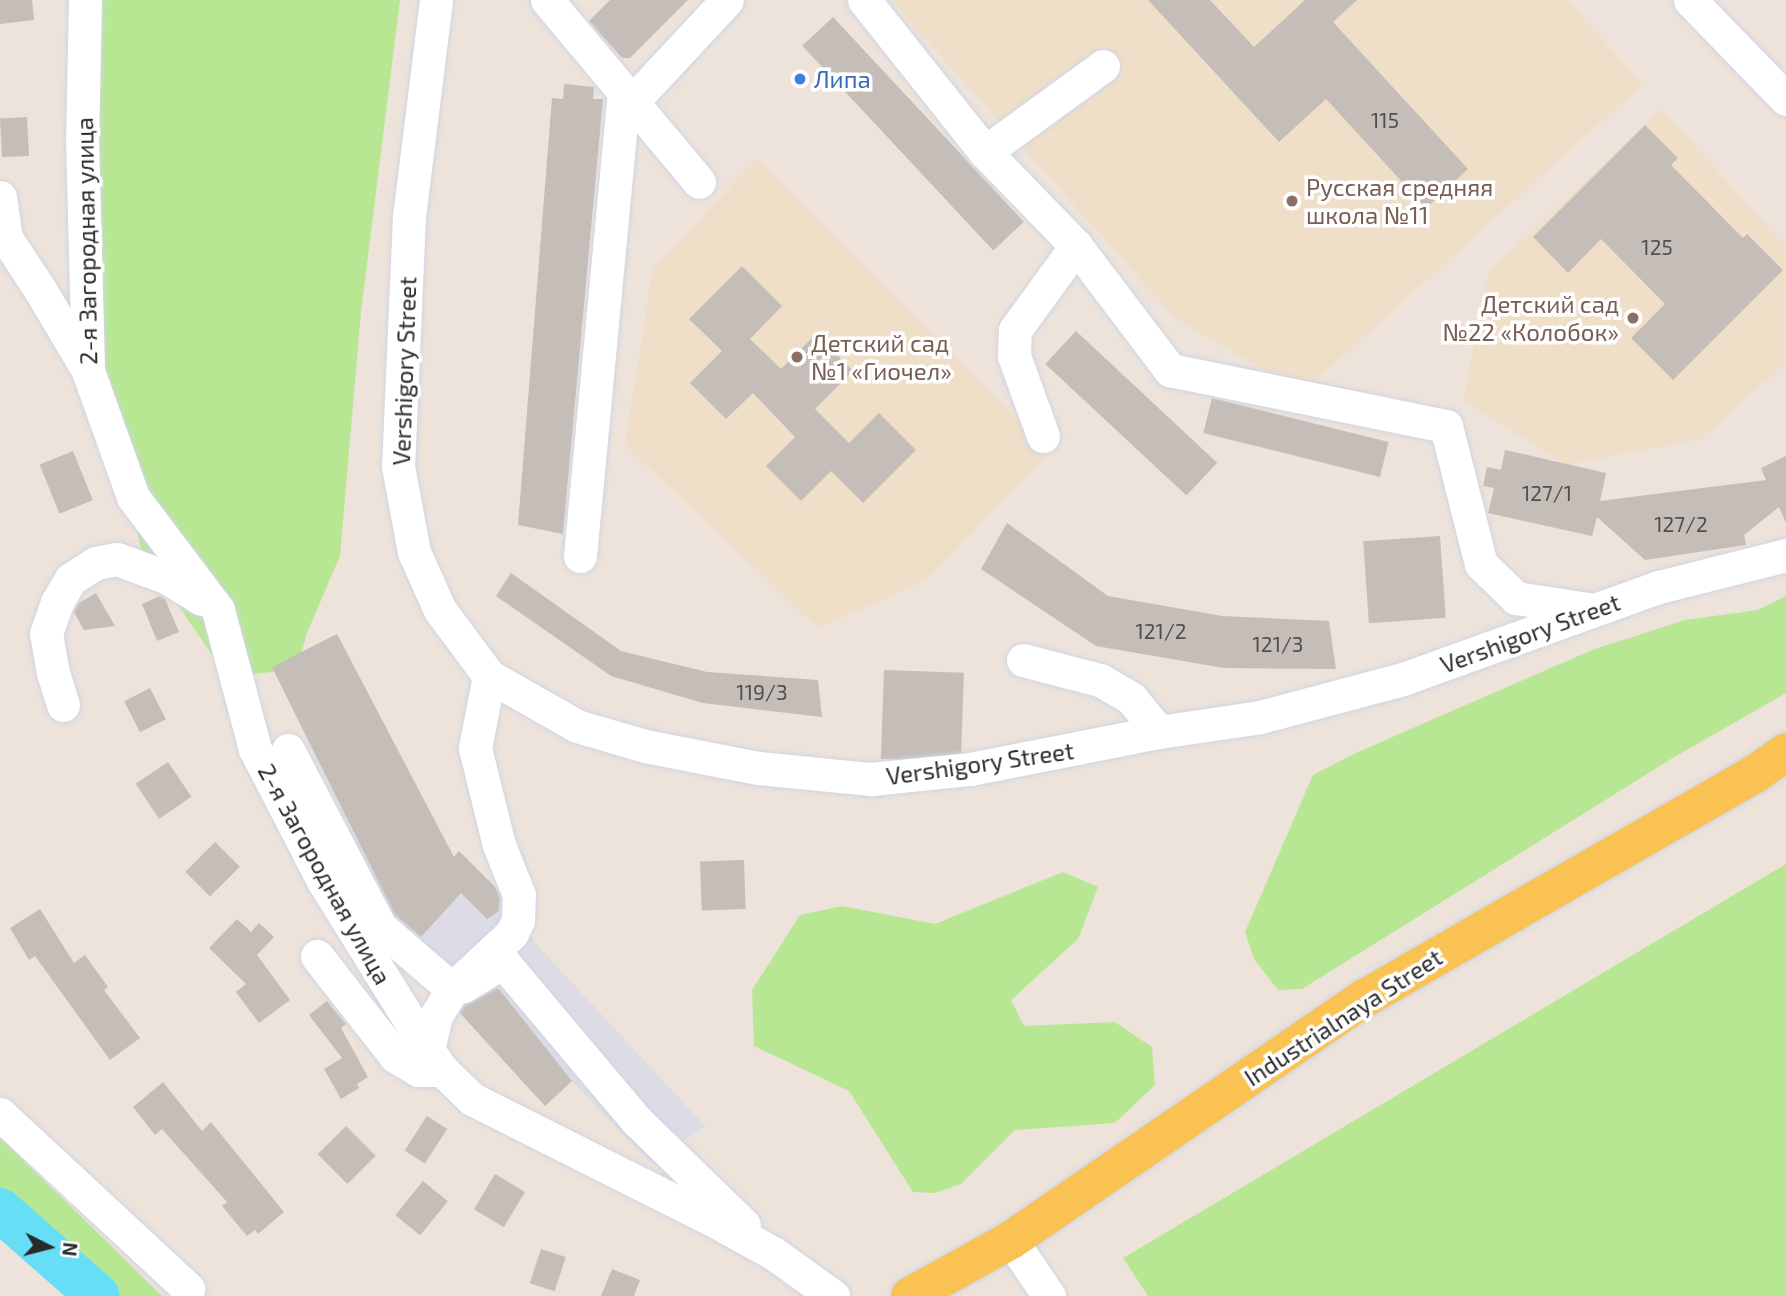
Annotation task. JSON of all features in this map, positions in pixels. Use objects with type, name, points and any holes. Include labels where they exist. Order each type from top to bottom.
[{"type":"main road","name":"Industrialnaya Street","points":[[910,1296],[1011,1240],[1365,998],[1755,774],[1786,752]]},
{"type":"street","name":"2-я Загородная улица","points":[[85,0],[82,138],[88,371],[133,497],[218,610],[255,749],[322,879],[435,1060],[472,1099],[773,1253],[834,1296]]},
{"type":"street","name":"Vershigory Street","points":[[436,0],[409,216],[398,466],[414,552],[440,610],[489,676],[577,726],[645,746],[758,768],[871,779],[970,769],[1159,732],[1260,717],[1403,679],[1659,587],[1786,555]]},
{"type":"street","points":[[547,0],[699,182]]},
{"type":"street","points":[[580,556],[628,97],[727,0]]},
{"type":"street","points":[[864,0],[985,152],[1076,246],[1170,370],[1446,426],[1481,564],[1516,598],[1595,610]]},
{"type":"street","points":[[1690,0],[1786,99]]},
{"type":"street","points":[[985,152],[1103,66]]},
{"type":"street","points":[[0,197],[5,237],[88,371]]},
{"type":"street","points":[[1043,436],[1014,356],[1015,330],[1076,246]]},
{"type":"street","points":[[63,705],[53,673],[46,634],[57,602],[71,579],[96,563],[117,559],[169,578],[218,610]]},
{"type":"street","points":[[1023,660],[1100,680],[1131,698],[1159,732]]},
{"type":"street","points":[[317,956],[394,1056],[418,1070],[435,1060],[436,1016],[452,989],[512,933],[520,906],[519,895],[499,845],[475,748],[489,676]]},
{"type":"street","points":[[288,750],[380,927],[452,989]]},
{"type":"street","points":[[452,989],[463,986],[503,962],[637,1121],[773,1253]]},
{"type":"street","points":[[0,1114],[188,1289]]},
{"type":"street","points":[[1011,1240],[1049,1296]]},
{"type":"shaded area","name":"Русская средняя школа №11","points":[[891,0],[1567,0],[1643,84],[1303,392],[1176,319]]},
{"type":"shaded area","name":"Детский сад №22 «Колобок»","points":[[1662,109],[1786,247],[1786,363],[1701,439],[1566,465],[1463,400],[1489,272]]},
{"type":"shaded area","name":"Детский сад №1 «Гиочел»","points":[[757,159],[1051,453],[925,581],[818,628],[625,445],[653,268]]},
{"type":"shaded area","points":[[337,634],[453,857],[459,851],[511,902],[538,946],[706,1127],[649,1161],[572,1081],[545,1106],[456,1009],[417,941],[363,879],[370,872],[272,667]]},
{"type":"green space","points":[[100,0],[400,0],[361,312],[340,556],[307,633],[297,669],[227,677],[141,550],[102,363],[95,101]]},
{"type":"green space","points":[[1786,596],[1786,693],[1671,759],[1302,989],[1278,990],[1254,959],[1245,932],[1313,775],[1358,752],[1592,650],[1685,620],[1758,610]]},
{"type":"green space","points":[[1786,864],[1786,1296],[1148,1296],[1123,1258]]},
{"type":"green space","points":[[1063,872],[1098,887],[1078,939],[1011,1000],[1024,1026],[1115,1022],[1152,1047],[1155,1085],[1115,1123],[1015,1130],[961,1184],[935,1193],[913,1192],[849,1091],[754,1046],[752,990],[800,915],[842,906],[935,924]]},
{"type":"green space","points":[[0,1137],[162,1296],[114,1296],[0,1195]]},
{"type":"building","points":[[0,0],[32,0],[34,20],[0,24]]},
{"type":"building","points":[[610,0],[688,0],[630,58],[622,58],[589,21]]},
{"type":"building","points":[[1148,0],[1210,0],[1254,47],[1305,0],[1357,0],[1333,22],[1468,169],[1426,208],[1326,99],[1279,142]]},
{"type":"building","points":[[833,17],[1024,222],[993,250],[802,46]]},
{"type":"building","points":[[564,84],[594,87],[593,99],[603,99],[563,534],[518,525],[552,98],[563,99]]},
{"type":"building","points":[[27,117],[29,156],[2,157],[0,118]]},
{"type":"building","points":[[1645,125],[1678,158],[1671,165],[1743,238],[1747,234],[1783,270],[1673,380],[1631,338],[1665,304],[1601,239],[1568,273],[1533,237]]},
{"type":"building","points":[[742,266],[782,306],[750,339],[781,369],[816,334],[853,371],[815,409],[849,443],[879,413],[916,450],[863,503],[831,471],[801,501],[766,466],[795,437],[753,393],[726,419],[690,383],[722,351],[689,319]]},
{"type":"building","points":[[1076,331],[1217,463],[1186,496],[1045,364]]},
{"type":"building","points":[[1212,398],[1389,442],[1380,477],[1203,433]]},
{"type":"building","points":[[1505,450],[1606,473],[1600,501],[1766,480],[1761,468],[1786,456],[1786,523],[1779,507],[1744,535],[1746,545],[1645,560],[1597,517],[1592,536],[1488,513],[1494,488],[1483,486],[1487,467],[1501,470]]},
{"type":"building","points":[[73,451],[93,500],[59,514],[40,464]]},
{"type":"building","points":[[1007,523],[1108,596],[1222,616],[1329,621],[1336,669],[1224,668],[1096,646],[981,569]]},
{"type":"building","points":[[1440,536],[1446,618],[1369,623],[1363,541]]},
{"type":"building","points":[[511,573],[621,651],[707,672],[818,680],[822,717],[703,703],[611,676],[496,596]]},
{"type":"building","points":[[96,593],[115,626],[84,630],[74,612],[79,603]]},
{"type":"building","points":[[160,596],[165,599],[179,632],[157,641],[142,604]]},
{"type":"building","points":[[337,634],[454,857],[459,851],[495,887],[500,898],[499,911],[487,919],[461,893],[421,937],[395,915],[272,667]]},
{"type":"building","points":[[884,670],[964,673],[961,762],[881,759]]},
{"type":"building","points":[[150,688],[166,719],[140,732],[124,701]]},
{"type":"building","points":[[168,762],[191,797],[159,819],[136,784]]},
{"type":"building","points":[[215,842],[240,867],[210,896],[185,872]]},
{"type":"building","points":[[744,860],[746,909],[702,911],[700,862]]},
{"type":"building","points":[[40,909],[74,963],[85,955],[108,987],[104,990],[140,1038],[110,1060],[35,956],[29,960],[10,928]]},
{"type":"building","points":[[237,919],[251,932],[259,923],[274,937],[257,955],[290,1000],[259,1023],[236,992],[246,984],[209,948]]},
{"type":"building","points":[[498,988],[572,1081],[545,1106],[460,1013],[465,1006]]},
{"type":"building","points":[[327,1001],[346,1024],[341,1028],[368,1077],[357,1084],[359,1088],[341,1099],[324,1069],[342,1058],[309,1015]]},
{"type":"building","points":[[163,1082],[202,1131],[211,1122],[284,1212],[258,1234],[255,1230],[247,1236],[222,1206],[227,1202],[162,1129],[155,1135],[133,1107]]},
{"type":"building","points":[[427,1116],[447,1129],[425,1163],[405,1150]]},
{"type":"building","points":[[346,1126],[376,1156],[347,1184],[318,1154]]},
{"type":"building","points":[[495,1174],[525,1192],[504,1227],[474,1209]]},
{"type":"building","points":[[423,1181],[448,1201],[420,1235],[395,1215]]},
{"type":"building","points":[[541,1249],[566,1257],[555,1291],[530,1283]]},
{"type":"building","points":[[612,1269],[640,1280],[634,1296],[601,1296]]},
{"type":"waterway","points":[[0,1210],[98,1296]]},
{"type":"place","name":"Липа","points":[[800,79]]},
{"type":"place","name":"Русская средняя школа №11","points":[[1292,201]]},
{"type":"place","name":"Детский сад №22 «Колобок»","points":[[1633,318]]},
{"type":"place","name":"Детский сад №1 «Гиочел»","points":[[797,357]]}]
